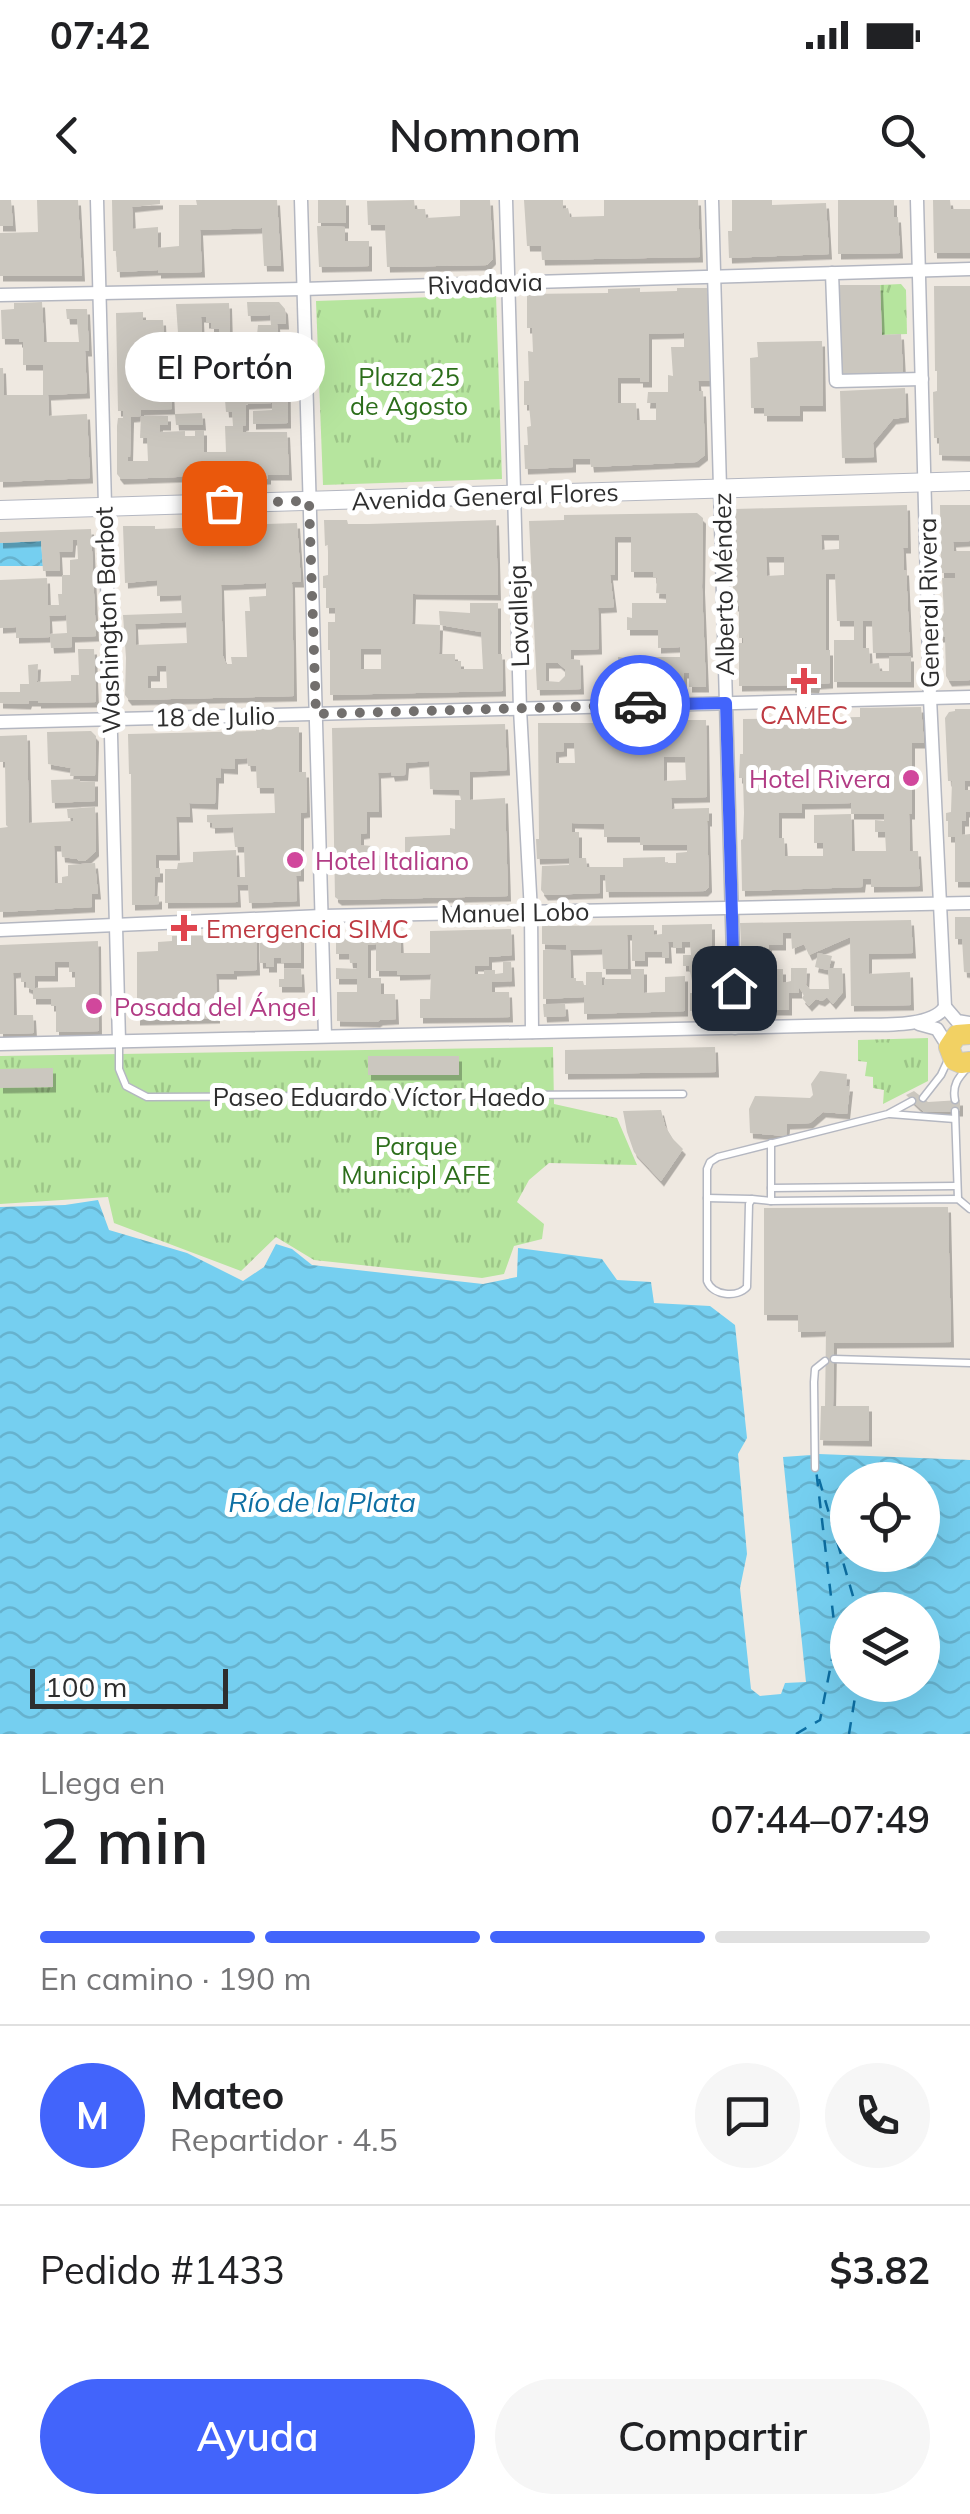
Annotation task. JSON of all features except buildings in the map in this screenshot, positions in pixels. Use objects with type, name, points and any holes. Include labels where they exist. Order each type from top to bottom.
[{"type":"main road","points":[[960,1057],[950,1042],[969,1030]]},
{"type":"street","name":"Washington Barbot","points":[[97,200],[119,1041]]},
{"type":"street","points":[[301,200],[325,1036]]},
{"type":"street","name":"Lavalleja","points":[[506,200],[532,1032]]},
{"type":"street","name":"Alberto Méndez","points":[[712,200],[735,1028]]},
{"type":"street","name":"General Rivera","points":[[917,200],[930,698],[944,1006]]},
{"type":"street","name":"Rivadavia","points":[[0,295],[970,269]]},
{"type":"street","points":[[832,274],[836,380],[922,378]]},
{"type":"street","name":"Avenida General Flores","points":[[0,510],[970,482]]},
{"type":"street","name":"18 de Julio","points":[[0,722],[970,697]]},
{"type":"street","name":"Manuel Lobo","points":[[0,930],[322,916],[970,903]]},
{"type":"street","points":[[0,1044],[912,1022],[936,1018],[944,1006],[969,1030]]},
{"type":"street","points":[[912,1022],[933,1026],[960,1057]]},
{"type":"lane","name":"Paseo Eduardo Víctor Haedo","points":[[119,1041],[119,1069],[126,1086],[147,1097],[682,1094]]},
{"type":"lane","points":[[923,1098],[960,1057]]},
{"type":"lane","points":[[955,1100],[953,1091],[960,1057]]},
{"type":"lane","points":[[752,1199],[747,1287],[739,1294],[716,1292],[707,1281],[710,1162],[888,1114],[912,1101]]},
{"type":"lane","points":[[888,1114],[955,1115],[958,1199]]},
{"type":"lane","points":[[771,1143],[771,1201]]},
{"type":"lane","points":[[771,1188],[956,1186]]},
{"type":"lane","points":[[707,1198],[958,1199],[970,1209]]},
{"type":"lane","points":[[815,1468],[815,1369],[830,1360],[970,1363]]},
{"type":"green space","points":[[901,284],[906,290],[907,334],[882,335],[880,285]]},
{"type":"green space","name":"Plaza 25 de Agosto","points":[[496,295],[502,479],[323,485],[316,301]]},
{"type":"green space","points":[[928,1038],[928,1081],[883,1104],[884,1090],[873,1088],[873,1077],[865,1076],[867,1062],[858,1061],[858,1040]]},
{"type":"green space","name":"Parque Municipl AFE","points":[[553,1047],[554,1104],[617,1118],[637,1165],[549,1163],[529,1180],[517,1202],[544,1224],[542,1239],[514,1246],[504,1274],[482,1278],[314,1260],[276,1237],[241,1271],[114,1223],[108,1197],[0,1204],[0,1056]]},
{"type":"water","points":[[41,541],[43,566],[0,566],[0,543]]},
{"type":"water","name":"Río de la Plata","points":[[98,1200],[109,1230],[187,1253],[243,1281],[264,1267],[276,1244],[292,1249],[312,1265],[483,1284],[517,1277],[518,1248],[602,1259],[617,1280],[651,1282],[654,1303],[710,1306],[735,1325],[747,1438],[738,1454],[747,1554],[740,1588],[751,1689],[760,1696],[781,1694],[785,1683],[806,1682],[783,1457],[811,1455],[812,1467],[818,1468],[819,1454],[970,1460],[970,1734],[0,1734],[0,1207]]},
{"type":"ferry route","points":[[796,1734],[820,1720],[836,1639],[816,1469]]},
{"type":"ferry route","points":[[819,1479],[852,1592]]},
{"type":"ferry route","points":[[849,1734],[854,1702]]},
{"type":"way so far","points":[[224,503],[309,501],[316,714],[640,705]]},
{"type":"place","name":"El Portón","points":[[224,503]]},
{"type":"place","name":"CAMEC","points":[[804,681]]},
{"type":"place","name":"Hotel Rivera","points":[[911,778]]},
{"type":"place","name":"Hotel Italiano","points":[[295,860]]},
{"type":"place","name":"Emergencia SIMC","points":[[184,928]]},
{"type":"place","name":"Posada del Ángel","points":[[94,1006]]},
{"type":"route","points":[[640,705],[726,703],[734,988]]}]
